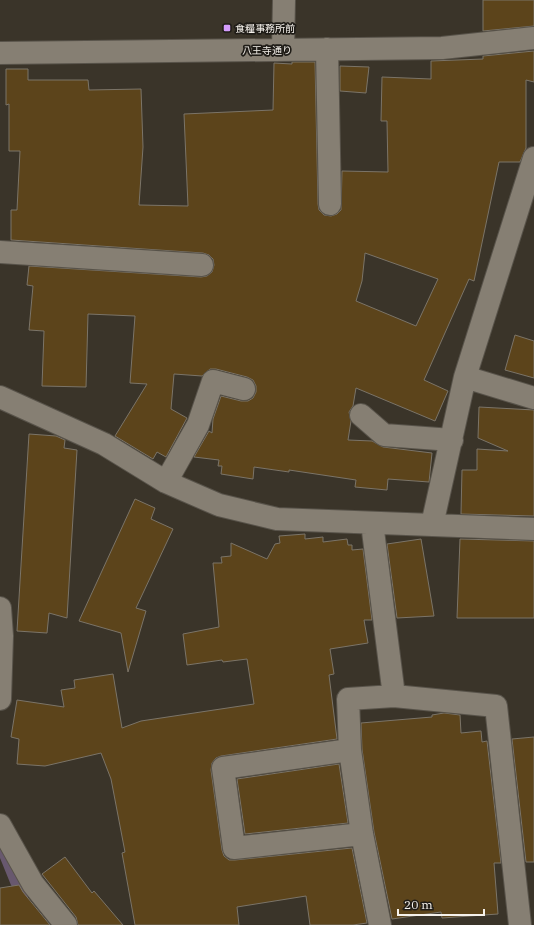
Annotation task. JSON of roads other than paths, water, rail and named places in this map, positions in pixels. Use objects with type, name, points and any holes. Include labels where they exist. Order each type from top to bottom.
[{"type":"street","points":[[283,50],[284,0]]},
{"type":"street","name":"八王寺通り","points":[[0,53],[442,48],[534,38]]},
{"type":"street","points":[[327,49],[330,204]]},
{"type":"street","points":[[432,525],[465,377],[530,184],[534,158]]},
{"type":"street","points":[[0,252],[202,265]]},
{"type":"street","points":[[465,377],[534,398]]},
{"type":"street","points":[[166,482],[198,425],[213,382],[244,389]]},
{"type":"street","points":[[0,404],[0,397],[104,444],[166,482],[218,505],[277,519],[534,529]]},
{"type":"street","points":[[361,415],[384,434],[452,440]]},
{"type":"street","points":[[372,523],[394,696]]},
{"type":"street","points":[[0,608],[2,636],[0,699]]},
{"type":"street","points":[[380,925],[362,834],[350,750],[348,699],[394,696],[496,706],[520,925]]},
{"type":"street","points":[[350,750],[223,768],[234,848],[362,834]]},
{"type":"street","points":[[0,825],[33,884],[66,925]]},
{"type":"waterway","points":[[0,846],[15,883],[24,894]]},
{"type":"place","name":"食糧事務所前","points":[[227,28]]}]
